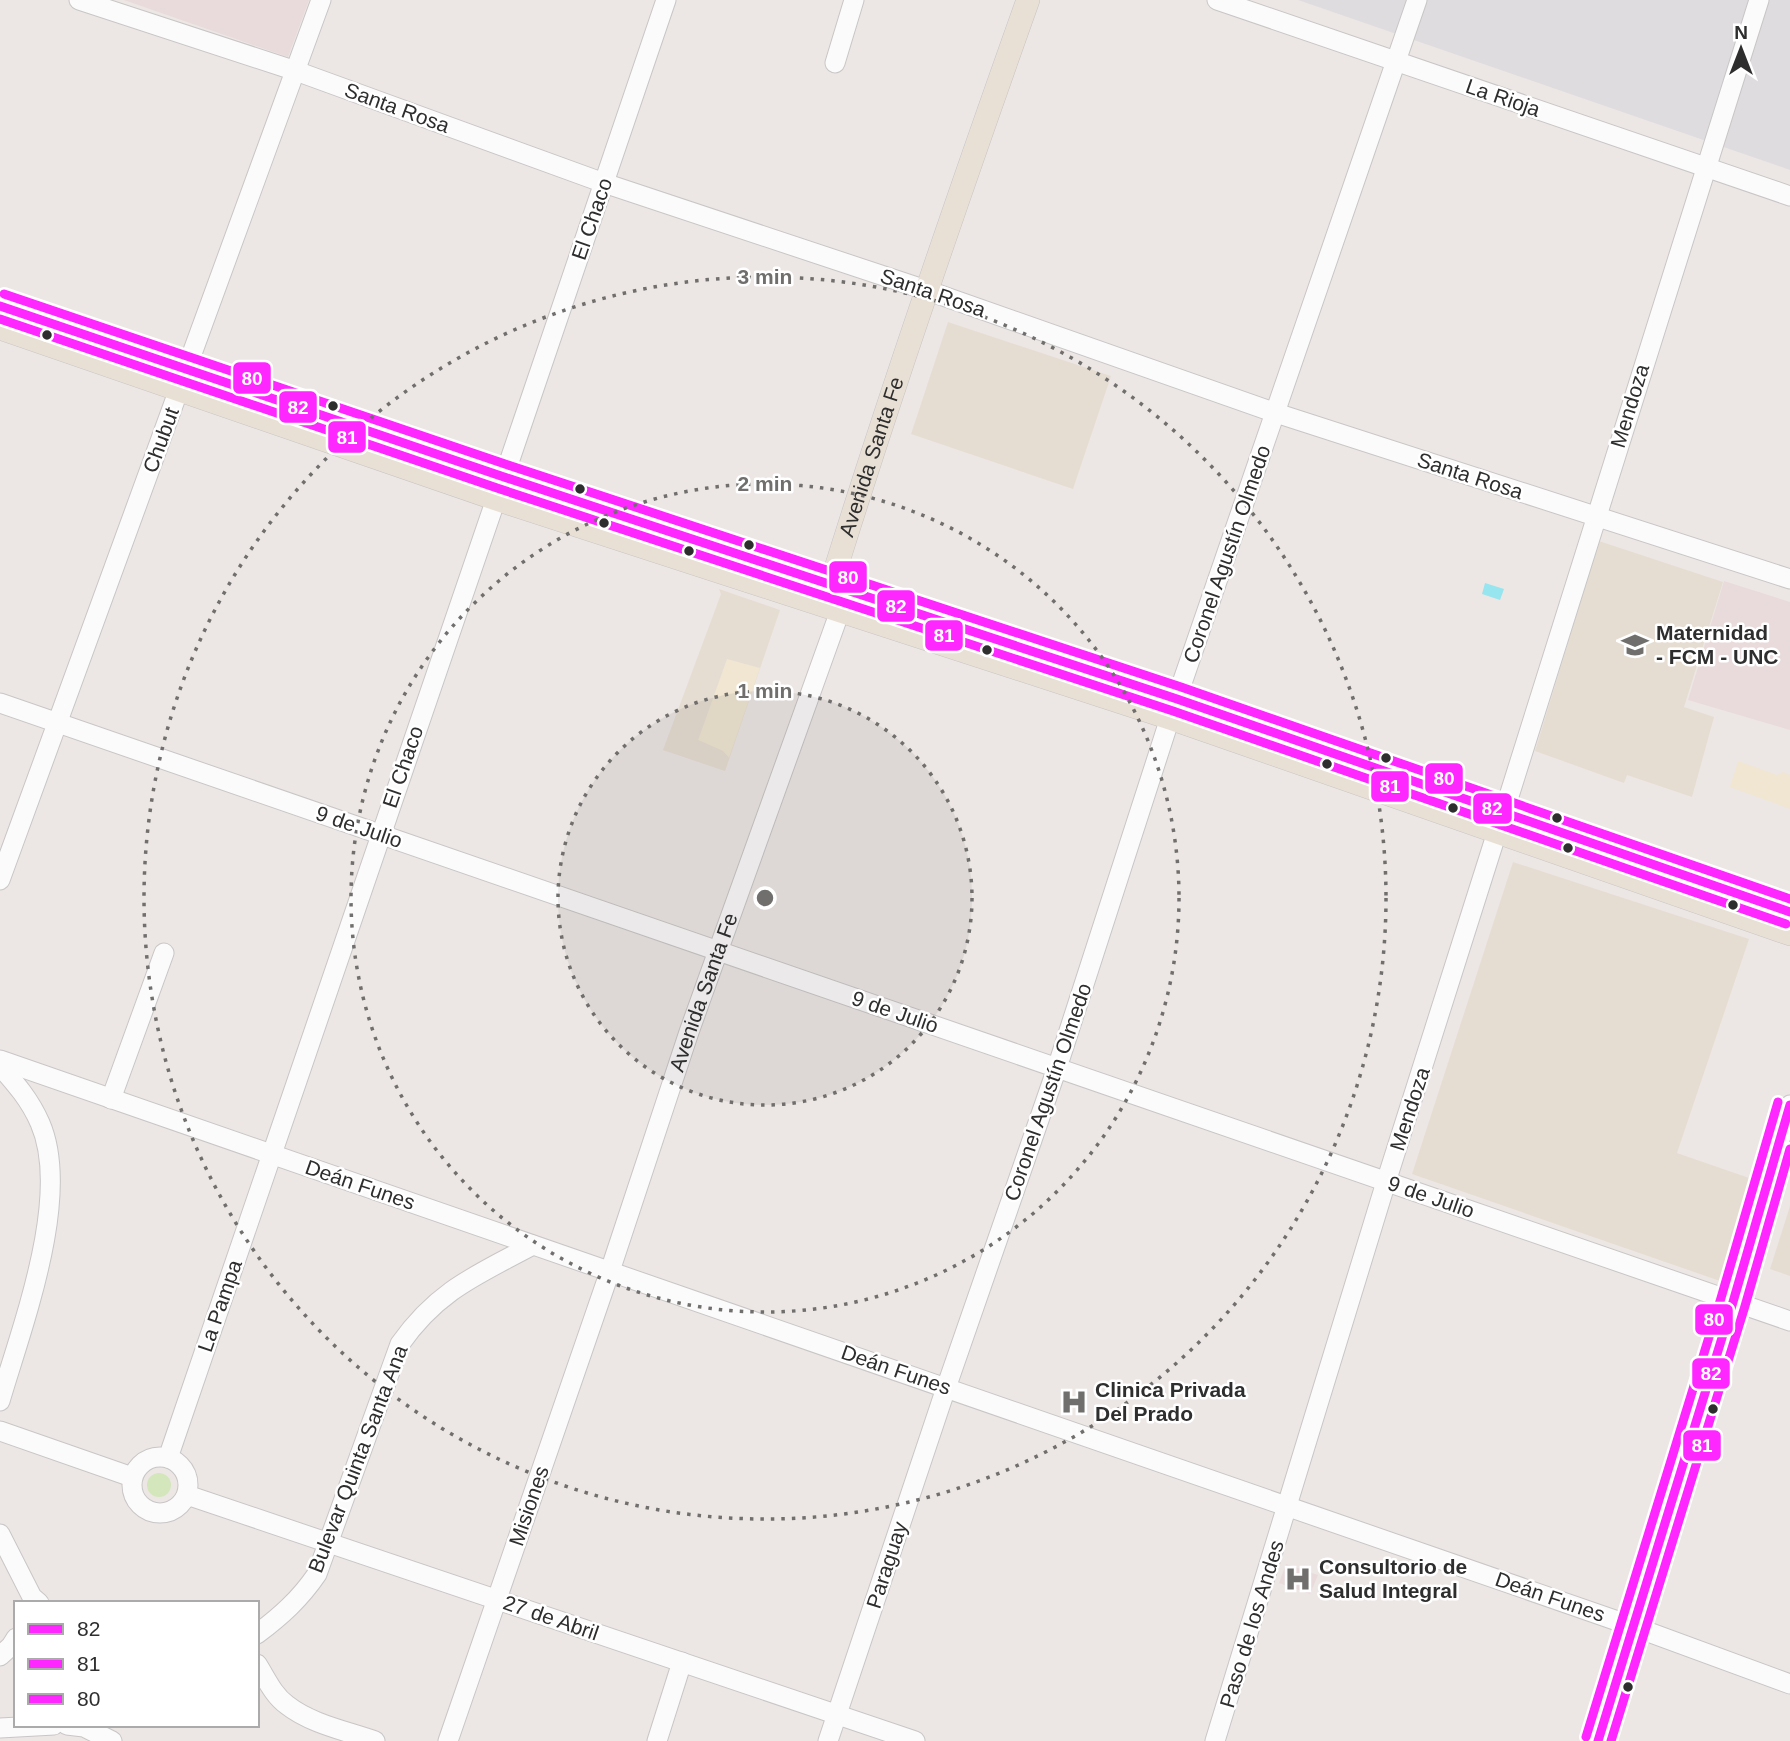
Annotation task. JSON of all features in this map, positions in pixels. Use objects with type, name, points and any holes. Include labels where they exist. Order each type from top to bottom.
[{"type":"main road","name":"Avenida Santa Fe","points":[[831,584],[926,290],[1028,0]]},
{"type":"main road","points":[[0,306],[496,499],[840,611],[1174,708]]},
{"type":"main road","points":[[0,328],[182,379],[504,477],[831,584],[1501,822],[1790,912]]},
{"type":"main road","points":[[831,584],[840,611]]},
{"type":"main road","points":[[1501,822],[1790,934]]},
{"type":"street","name":"Santa Rosa","points":[[79,0],[296,71],[604,183],[926,290],[1276,413],[1790,579]]},
{"type":"street","name":"Chubut","points":[[0,880],[321,0]]},
{"type":"street","name":"El Chaco","points":[[504,477],[666,0]]},
{"type":"street","points":[[835,63],[854,0]]},
{"type":"street","name":"La Rioja","points":[[1217,0],[1790,196]]},
{"type":"street","name":"Coronel Agustín Olmedo","points":[[946,1388],[1057,1068],[1174,708],[1417,0]]},
{"type":"street","name":"Mendoza","points":[[1288,1507],[1386,1182],[1759,0]]},
{"type":"street","name":"El Chaco","points":[[272,1154],[496,499]]},
{"type":"street","name":"Avenida Santa Fe","points":[[610,1272],[717,951],[840,611]]},
{"type":"street","name":"9 de Julio","points":[[0,704],[1790,1321]]},
{"type":"street","points":[[111,1099],[164,953]]},
{"type":"street","points":[[0,1063],[27,1096],[41,1125],[49,1157],[51,1190],[45,1235],[0,1401]]},
{"type":"street","name":"Deán Funes","points":[[0,1063],[272,1154],[1632,1626],[1790,1684]]},
{"type":"street","points":[[1598,1741],[1733,1302],[1790,1105]]},
{"type":"street","name":"La Pampa","points":[[168,1458],[272,1154]]},
{"type":"street","name":"Bulevar Quinta Santa Ana","points":[[259,1632],[302,1595],[317,1574],[400,1344],[414,1323],[436,1301],[468,1279],[533,1245]]},
{"type":"street","name":"Misiones","points":[[448,1741],[610,1272]]},
{"type":"street","name":"Paraguay","points":[[828,1741],[946,1388]]},
{"type":"street","points":[[0,1431],[132,1477]]},
{"type":"street","points":[[150,1458],[168,1458],[176,1462],[187,1476],[187,1494],[183,1502],[167,1513],[157,1514],[147,1511],[133,1497],[132,1477],[142,1463],[150,1458]]},
{"type":"street","name":"27 de Abril","points":[[187,1494],[915,1741]]},
{"type":"street","name":"Paso de los Andes","points":[[1215,1741],[1288,1507]]},
{"type":"street","points":[[2,1545],[34,1601]]},
{"type":"street","points":[[0,1656],[14,1641]]},
{"type":"street","points":[[657,1741],[682,1662]]},
{"type":"street","points":[[259,1667],[274,1692],[287,1705],[312,1719],[375,1741]]},
{"type":"street","points":[[0,1728],[18,1727]]},
{"type":"street","points":[[84,1727],[112,1741]]},
{"type":"shaded area","points":[[124,0],[309,0],[288,57]]},
{"type":"shaded area","points":[[1298,0],[1790,0],[1790,170]]},
{"type":"shaded area","points":[[948,322],[1111,376],[1073,489],[911,434]]},
{"type":"shaded area","name":"Maternidad - FCM - UNC","points":[[1599,541],[1723,582],[1684,707],[1714,717],[1692,797],[1627,775],[1624,783],[1535,751]]},
{"type":"shaded area","points":[[1724,581],[1790,602],[1790,730],[1688,700]]},
{"type":"shaded area","points":[[719,589],[780,610],[725,771],[663,750],[721,594]]},
{"type":"shaded area","points":[[1513,862],[1749,939],[1677,1153],[1755,1180],[1723,1282],[1412,1174]]},
{"type":"shaded area","points":[[1790,1206],[1790,1276],[1770,1269]]},
{"type":"shaded area","name":"Consultorio de Salud Integral","points":[[1286,1564],[1318,1575],[1310,1594],[1279,1583]]},
{"type":"green space","points":[[159,1473],[170,1480],[171,1485],[164,1496],[159,1497],[148,1490],[147,1485],[154,1474]]},
{"type":"sand","points":[[727,659],[760,668],[729,758],[723,751],[698,740]]},
{"type":"sand","points":[[1738,761],[1777,775],[1783,772],[1790,775],[1790,809],[1730,787]]},
{"type":"water","points":[[1485,583],[1504,589],[1500,600],[1482,594]]},
{"type":"transit line","name":"80","points":[[4,294],[508,465],[1181,687],[1790,899]]},
{"type":"transit line","name":"82","points":[[0,306],[504,477],[1177,699],[1790,912]]},
{"type":"transit line","name":"81","points":[[0,319],[500,489],[1173,711],[1786,924]]},
{"type":"transit line","name":"80","points":[[1586,1737],[1721,1298],[1778,1102]]},
{"type":"transit line","name":"82","points":[[1598,1741],[1733,1302],[1790,1105]]},
{"type":"transit line","name":"81","points":[[1611,1741],[1745,1306],[1790,1149]]},
{"type":"place","name":"Maternidad - FCM - UNC","points":[[1635,645]]},
{"type":"place","name":"Clinica Privada Del Prado","points":[[1074,1402]]},
{"type":"place","name":"Consultorio de Salud Integral","points":[[1298,1579]]}]
